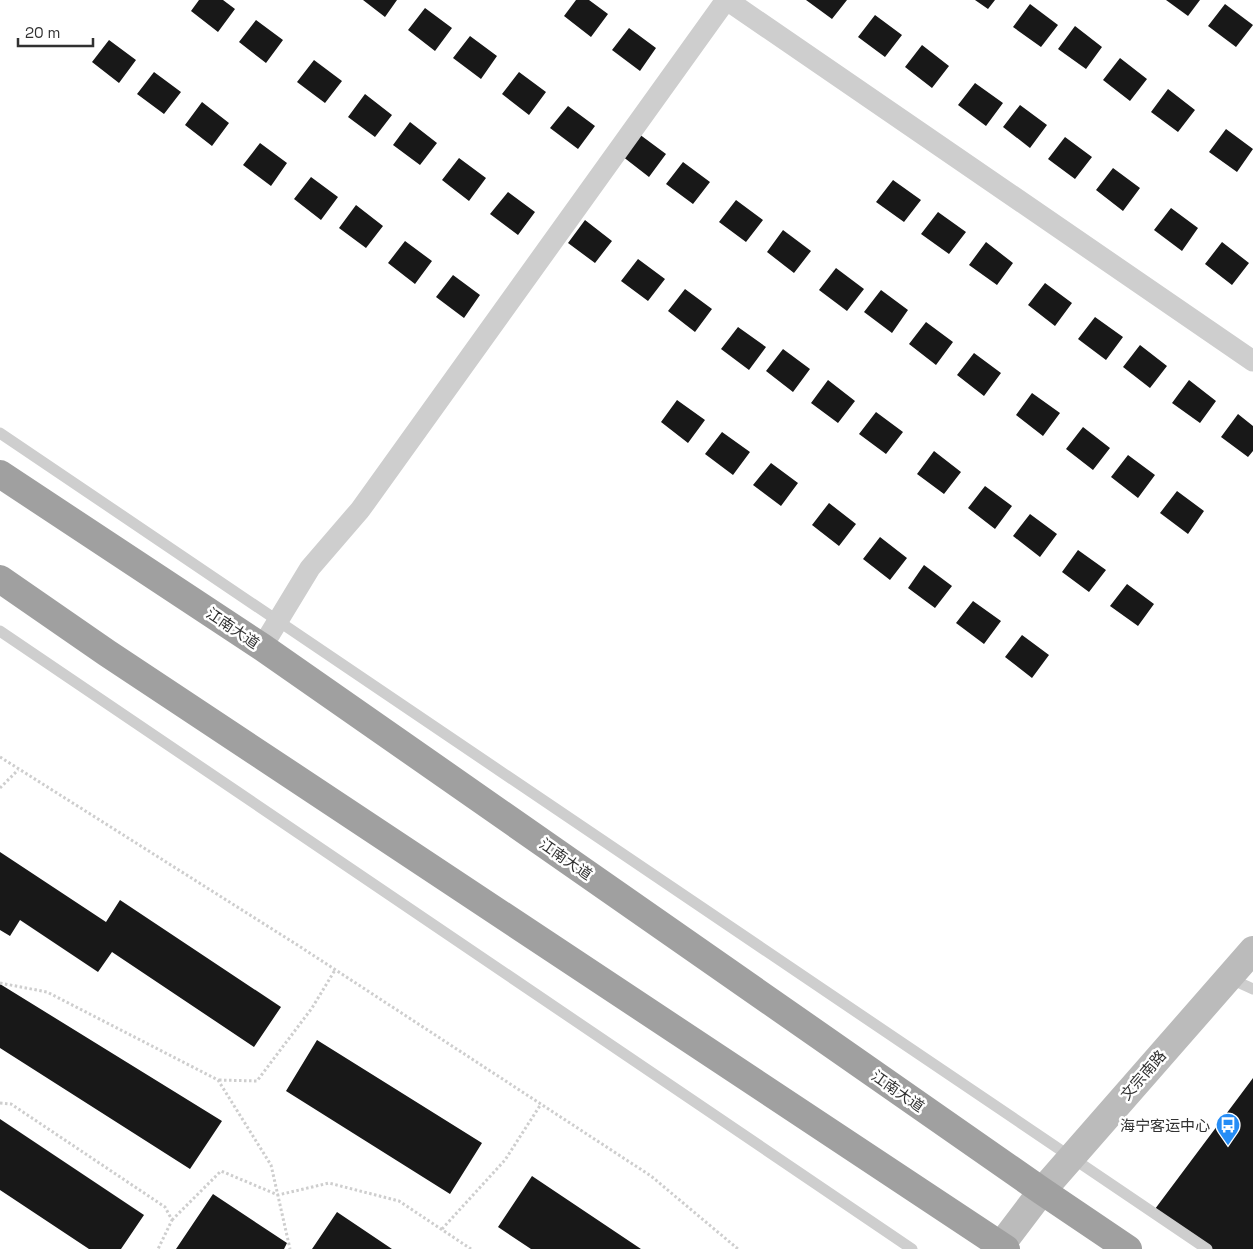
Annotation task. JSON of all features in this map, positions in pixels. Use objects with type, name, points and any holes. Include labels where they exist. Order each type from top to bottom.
[{"type":"highway","name":"江南大道","points":[[0,474],[262,647],[1128,1249]]},
{"type":"highway","points":[[0,579],[107,653],[1002,1248]]},
{"type":"main road","name":"文宗南路","points":[[1002,1248],[1042,1191],[1253,950]]},
{"type":"street","points":[[262,647],[310,568],[360,510],[727,0],[1253,360]]},
{"type":"lane","points":[[0,433],[279,619],[1207,1249]]},
{"type":"lane","points":[[0,631],[912,1249]]},
{"type":"lane","points":[[1229,978],[1253,989]]},
{"type":"path","points":[[0,757],[335,970],[651,1176],[738,1249]]},
{"type":"path","points":[[0,788],[18,770]]},
{"type":"path","points":[[0,983],[47,992],[218,1080],[257,1081],[312,1008],[335,970]]},
{"type":"path","points":[[218,1080],[271,1166],[290,1249]]},
{"type":"path","points":[[0,1103],[11,1104],[165,1207],[172,1220]]},
{"type":"path","points":[[442,1229],[505,1160],[541,1104]]},
{"type":"path","points":[[158,1249],[172,1220],[221,1171],[278,1195],[329,1183],[399,1201],[471,1249]]},
{"type":"building","points":[[199,0],[223,0],[235,9],[218,32],[191,11]]},
{"type":"building","points":[[363,0],[397,0],[385,17]]},
{"type":"building","points":[[576,0],[589,0],[608,14],[591,37],[564,16]]},
{"type":"building","points":[[806,0],[847,0],[832,19]]},
{"type":"building","points":[[975,0],[995,0],[988,9]]},
{"type":"building","points":[[1166,0],[1200,0],[1188,16]]},
{"type":"building","points":[[1030,4],[1058,25],[1041,47],[1013,27]]},
{"type":"building","points":[[1225,4],[1253,25],[1236,47],[1208,26]]},
{"type":"building","points":[[425,8],[452,28],[435,51],[408,30]]},
{"type":"building","points":[[875,15],[902,35],[885,57],[858,37]]},
{"type":"building","points":[[256,20],[283,40],[266,63],[239,42]]},
{"type":"building","points":[[1075,26],[1102,47],[1086,69],[1058,49]]},
{"type":"building","points":[[629,28],[656,48],[640,71],[612,50]]},
{"type":"building","points":[[470,36],[497,56],[481,79],[453,58]]},
{"type":"building","points":[[109,40],[136,60],[119,83],[92,62]]},
{"type":"building","points":[[922,45],[949,66],[932,88],[905,67]]},
{"type":"building","points":[[1120,58],[1147,79],[1130,101],[1103,80]]},
{"type":"building","points":[[314,60],[342,81],[325,103],[297,82]]},
{"type":"building","points":[[154,72],[181,92],[164,114],[137,94]]},
{"type":"building","points":[[519,72],[546,92],[529,115],[502,94]]},
{"type":"building","points":[[975,83],[1003,103],[986,126],[958,105]]},
{"type":"building","points":[[1168,89],[1195,110],[1178,132],[1151,112]]},
{"type":"building","points":[[365,94],[392,115],[375,137],[348,117]]},
{"type":"building","points":[[202,102],[229,123],[212,146],[185,125]]},
{"type":"building","points":[[1020,105],[1047,125],[1030,148],[1003,127]]},
{"type":"building","points":[[568,106],[595,126],[578,149],[550,128]]},
{"type":"building","points":[[410,122],[437,143],[420,165],[393,145]]},
{"type":"building","points":[[1226,129],[1253,149],[1237,172],[1209,152]]},
{"type":"building","points":[[639,134],[666,154],[649,177],[622,156]]},
{"type":"building","points":[[1065,137],[1092,157],[1075,179],[1048,159]]},
{"type":"building","points":[[260,143],[287,163],[271,186],[243,165]]},
{"type":"building","points":[[459,158],[486,178],[469,201],[442,180]]},
{"type":"building","points":[[683,162],[710,182],[693,204],[666,184]]},
{"type":"building","points":[[1113,168],[1140,188],[1123,211],[1096,190]]},
{"type":"building","points":[[311,177],[338,197],[321,220],[294,199]]},
{"type":"building","points":[[893,180],[921,200],[904,222],[876,202]]},
{"type":"building","points":[[508,192],[535,212],[518,235],[490,214]]},
{"type":"building","points":[[736,200],[763,220],[746,242],[719,222]]},
{"type":"building","points":[[356,205],[383,226],[366,248],[339,228]]},
{"type":"building","points":[[1171,208],[1198,228],[1182,251],[1154,230]]},
{"type":"building","points":[[938,212],[966,232],[949,254],[921,234]]},
{"type":"building","points":[[585,220],[612,241],[595,263],[568,243]]},
{"type":"building","points":[[783,230],[811,251],[794,273],[767,252]]},
{"type":"building","points":[[405,241],[432,261],[415,284],[388,263]]},
{"type":"building","points":[[986,242],[1013,263],[997,285],[969,265]]},
{"type":"building","points":[[1222,242],[1249,263],[1232,285],[1205,264]]},
{"type":"building","points":[[638,259],[665,279],[648,301],[621,281]]},
{"type":"building","points":[[836,268],[864,289],[847,311],[819,290]]},
{"type":"building","points":[[453,275],[480,295],[464,318],[436,297]]},
{"type":"building","points":[[1045,283],[1072,303],[1055,326],[1028,305]]},
{"type":"building","points":[[685,289],[712,309],[695,332],[668,311]]},
{"type":"building","points":[[881,290],[908,310],[892,333],[864,312]]},
{"type":"building","points":[[1095,317],[1123,337],[1106,360],[1078,339]]},
{"type":"building","points":[[926,322],[953,342],[936,365],[909,344]]},
{"type":"building","points":[[738,327],[766,347],[749,370],[721,349]]},
{"type":"building","points":[[1140,345],[1167,366],[1150,388],[1123,367]]},
{"type":"building","points":[[783,349],[810,369],[793,392],[766,371]]},
{"type":"building","points":[[974,353],[1001,373],[984,396],[957,375]]},
{"type":"building","points":[[828,380],[855,401],[838,423],[811,403]]},
{"type":"building","points":[[1189,380],[1216,401],[1200,423],[1172,403]]},
{"type":"building","points":[[1032,393],[1060,413],[1043,436],[1016,415]]},
{"type":"building","points":[[677,400],[705,420],[688,443],[661,422]]},
{"type":"building","points":[[876,412],[903,432],[886,454],[859,434]]},
{"type":"building","points":[[1238,414],[1253,426],[1253,451],[1248,457],[1221,437]]},
{"type":"building","points":[[1083,427],[1110,448],[1093,470],[1066,449]]},
{"type":"building","points":[[722,432],[750,452],[733,475],[705,454]]},
{"type":"building","points":[[934,451],[961,472],[944,494],[917,474]]},
{"type":"building","points":[[1128,455],[1155,475],[1138,498],[1111,477]]},
{"type":"building","points":[[771,463],[798,483],[781,506],[753,485]]},
{"type":"building","points":[[985,486],[1012,506],[995,529],[968,508]]},
{"type":"building","points":[[1177,491],[1204,511],[1188,534],[1160,513]]},
{"type":"building","points":[[829,503],[856,524],[839,546],[812,525]]},
{"type":"building","points":[[1030,514],[1057,534],[1040,557],[1013,536]]},
{"type":"building","points":[[880,537],[907,558],[890,580],[863,559]]},
{"type":"building","points":[[1078,550],[1106,570],[1089,592],[1062,572]]},
{"type":"building","points":[[924,565],[952,586],[935,608],[908,588]]},
{"type":"building","points":[[1127,584],[1154,604],[1138,626],[1110,606]]},
{"type":"building","points":[[973,601],[1001,621],[984,644],[956,623]]},
{"type":"building","points":[[1022,635],[1049,655],[1032,678],[1005,657]]},
{"type":"building","points":[[0,852],[106,922],[120,900],[281,1007],[254,1047],[112,952],[98,972],[20,920],[10,936],[0,930]]},
{"type":"building","points":[[0,984],[222,1121],[190,1169],[0,1048]]},
{"type":"building","points":[[317,1040],[482,1143],[450,1194],[286,1091]]},
{"type":"building","name":"海宁客运中心","points":[[1253,1078],[1253,1249],[1206,1249],[1152,1213]]},
{"type":"building","points":[[0,1119],[144,1215],[121,1249],[89,1249],[0,1190]]},
{"type":"building","points":[[532,1176],[641,1249],[531,1249],[498,1227]]},
{"type":"building","points":[[213,1194],[287,1243],[284,1249],[176,1249]]},
{"type":"building","points":[[337,1212],[392,1249],[312,1249]]},
{"type":"place","name":"海宁客运中心","points":[[1228,1146]]}]
